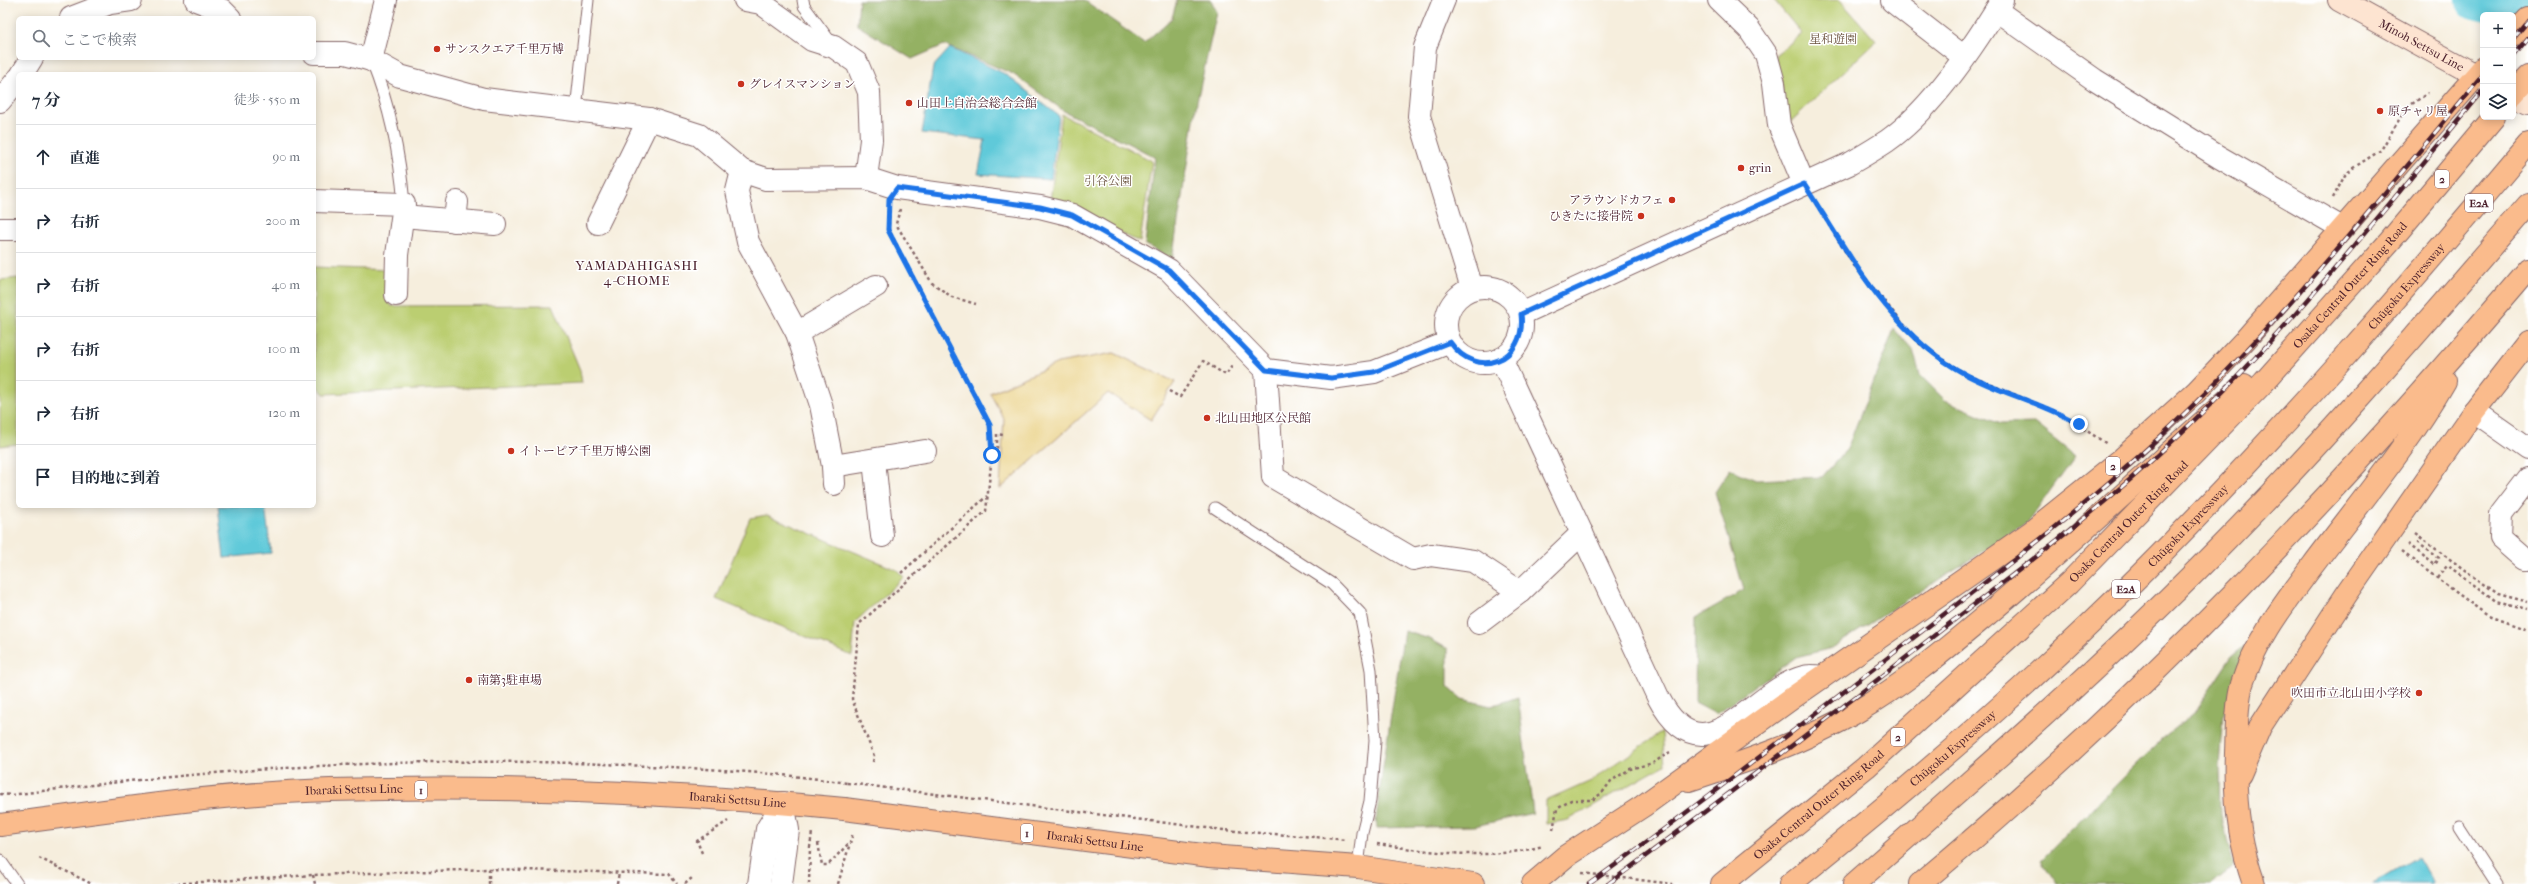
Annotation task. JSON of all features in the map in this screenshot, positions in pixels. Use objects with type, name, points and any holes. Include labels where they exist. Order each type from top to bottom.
[{"type":"main road","name":"Minoh Settsu Line","points":[[2339,0],[2480,73]]},
{"type":"main road","points":[[2516,32],[2528,19]]},
{"type":"main road","name":"2","points":[[1533,884],[1576,849],[1672,785],[1822,676],[2031,532],[2135,448],[2222,365],[2342,228],[2480,75]]},
{"type":"main road","points":[[2516,91],[2528,77]]},
{"type":"main road","points":[[2516,97],[2528,103]]},
{"type":"main road","name":"Osaka Central Outer Ring Road","points":[[1722,884],[1866,767],[2069,583],[2231,418],[2390,241],[2491,120]]},
{"type":"main road","name":"Chūgoku Expressway","points":[[1790,884],[2009,700],[2137,579],[2288,422],[2430,261],[2528,144]]},
{"type":"main road","points":[[1854,884],[2030,730],[2153,613],[2329,432],[2528,205]]},
{"type":"main road","points":[[1920,884],[2079,743],[2170,656],[2315,510],[2469,340],[2528,269]]},
{"type":"main road","points":[[1672,785],[1763,757],[1801,741],[1860,710],[1896,686],[1962,635],[2023,584],[2336,302]]},
{"type":"main road","points":[[2254,884],[2244,856],[2234,788],[2239,700],[2247,671],[2262,639],[2285,603],[2430,407],[2469,340]]},
{"type":"main road","points":[[2234,788],[2260,727],[2346,595],[2474,410],[2528,342]]},
{"type":"main road","name":"Ibaraki Settsu Line","points":[[0,825],[189,800],[328,790],[532,789],[739,798],[844,809],[1210,856],[1358,867],[1473,884]]},
{"type":"street","points":[[76,16],[110,3],[131,0]]},
{"type":"street","points":[[196,0],[222,10],[228,16]]},
{"type":"street","points":[[371,60],[386,0]]},
{"type":"street","points":[[745,0],[761,3],[812,40],[834,47],[857,63],[869,92],[871,140],[866,178]]},
{"type":"street","points":[[1444,0],[1425,47],[1419,116],[1472,288]]},
{"type":"street","points":[[1719,0],[1749,29],[1766,54],[1774,83],[1779,126],[1804,184]]},
{"type":"street","points":[[1892,1],[1964,57]]},
{"type":"street","points":[[1521,314],[1850,163],[1888,140],[1930,101],[1964,57],[1999,5],[2095,80],[2219,156],[2342,228]]},
{"type":"street","points":[[316,53],[345,53],[371,60],[400,76],[484,98],[649,119],[699,135],[742,170],[766,178],[866,178],[897,188],[1040,207],[1072,215],[1169,270],[1266,370],[1331,378],[1374,372],[1450,342]]},
{"type":"street","points":[[23,72],[31,60]]},
{"type":"street","points":[[0,101],[16,81]]},
{"type":"street","points":[[598,223],[649,119]]},
{"type":"street","points":[[742,170],[737,191],[748,242],[797,333],[821,405],[834,475],[874,460],[924,451]]},
{"type":"street","points":[[316,201],[404,210],[456,212],[495,224]]},
{"type":"street","points":[[396,295],[397,255],[404,210]]},
{"type":"street","points":[[0,230],[16,229]]},
{"type":"street","points":[[797,333],[876,286]]},
{"type":"street","points":[[1484,286],[1496,288],[1512,298],[1521,314],[1521,336],[1510,353],[1489,363],[1472,361],[1456,352],[1450,342],[1446,330],[1446,316],[1451,304],[1460,294],[1472,288],[1484,286]]},
{"type":"street","points":[[1500,359],[1658,697],[1672,720],[1688,730],[1712,733],[1726,727],[1792,682],[1805,676],[1822,676]]},
{"type":"street","points":[[1266,370],[1273,477],[1413,559],[1432,555],[1473,561],[1520,592]]},
{"type":"street","points":[[2474,410],[2528,450]]},
{"type":"street","points":[[874,460],[882,536]]},
{"type":"street","points":[[2528,479],[2502,514],[2500,538],[2524,559],[2528,559]]},
{"type":"street","points":[[1479,623],[1520,592],[1582,533]]},
{"type":"street","points":[[758,884],[767,829],[783,803]]},
{"type":"street","points":[[781,884],[788,830],[783,803]]},
{"type":"lane","points":[[576,110],[588,0]]},
{"type":"lane","points":[[803,0],[804,6],[834,47]]},
{"type":"lane","points":[[371,60],[380,82],[400,162],[404,210]]},
{"type":"lane","points":[[1215,508],[1332,584],[1360,613],[1371,670],[1375,741],[1370,801],[1360,842],[1358,867]]},
{"type":"lane","points":[[2459,827],[2496,884]]},
{"type":"lane","points":[[0,860],[17,884]]},
{"type":"path","points":[[2334,204],[2333,199],[2345,175],[2357,164],[2381,150],[2406,108],[2428,93]]},
{"type":"path","points":[[1804,184],[1853,264],[1920,344],[1966,374],[2061,414],[2108,445]]},
{"type":"path","points":[[897,188],[902,202],[896,224],[932,283],[952,297],[976,304]]},
{"type":"path","points":[[873,762],[874,756],[852,699],[859,624],[986,511],[992,455],[990,425],[888,230],[889,199],[897,188]]},
{"type":"path","points":[[1169,391],[1180,397],[1203,361],[1226,375],[1246,349]]},
{"type":"path","points":[[992,455],[997,456],[997,434],[1003,434]]},
{"type":"path","points":[[901,573],[988,495]]},
{"type":"path","points":[[2411,532],[2422,538],[2495,592],[2528,602]]},
{"type":"path","points":[[2412,547],[2435,564],[2439,558],[2418,543],[2422,538]]},
{"type":"path","points":[[2400,550],[2488,616],[2528,630]]},
{"type":"path","points":[[2437,577],[2447,565],[2496,602],[2528,609]]},
{"type":"path","points":[[1553,830],[1557,809],[1571,800],[1592,800],[1602,793],[1611,781],[1630,769],[1653,763],[1670,752]]},
{"type":"path","points":[[847,783],[1216,829],[1360,842],[1479,855],[1515,852],[1548,844]]},
{"type":"path","points":[[702,853],[697,841],[732,818]]},
{"type":"path","points":[[809,884],[812,832]]},
{"type":"path","points":[[838,884],[853,833]]},
{"type":"path","points":[[818,843],[822,865],[828,865],[850,842]]},
{"type":"path","points":[[39,858],[92,884]]},
{"type":"path","points":[[489,869],[489,884]]},
{"type":"path","points":[[171,884],[313,875],[489,869],[669,874],[677,884]]},
{"type":"path","points":[[1580,872],[1673,884]]},
{"type":"path","points":[[617,884],[619,873]]},
{"type":"path","points":[[313,875],[315,884]]},
{"type":"path","points":[[685,884],[693,877]]},
{"type":"green space","points":[[859,0],[1084,0],[1144,43],[1172,18],[1177,0],[1211,0],[1217,12],[1197,101],[1172,260],[1145,244],[1155,157],[1064,111],[1013,74],[944,45],[912,59],[857,25]]},
{"type":"green space","name":"星和遊園","points":[[1774,0],[1840,0],[1876,41],[1785,127],[1775,55],[1802,34]]},
{"type":"green space","name":"引谷公園","points":[[1062,114],[1152,161],[1140,242],[1050,201]]},
{"type":"green space","points":[[316,267],[390,270],[391,306],[553,305],[580,370],[582,383],[324,394],[316,385]]},
{"type":"green space","points":[[16,278],[16,444],[0,446],[0,280]]},
{"type":"green space","points":[[1894,329],[1913,350],[1920,375],[1945,400],[2000,424],[2034,423],[2075,456],[2027,523],[1832,648],[1796,657],[1716,714],[1695,703],[1696,617],[1744,590],[1715,492],[1730,469],[1756,480],[1822,477],[1847,449]]},
{"type":"green space","points":[[767,515],[897,570],[904,577],[855,622],[852,656],[716,599],[750,518]]},
{"type":"green space","points":[[1404,631],[1430,639],[1448,649],[1448,687],[1462,699],[1491,706],[1518,697],[1533,813],[1475,826],[1377,828],[1376,820],[1381,780]]},
{"type":"green space","points":[[2245,646],[2240,672],[2224,713],[2220,766],[2221,815],[2234,866],[2212,884],[2057,884],[2041,860],[2160,741],[2194,713],[2232,656]]},
{"type":"green space","points":[[1662,732],[1665,765],[1568,820],[1546,824],[1546,801],[1591,781]]},
{"type":"sand","points":[[1114,353],[1175,382],[1151,420],[1108,393],[1000,489],[1004,419],[990,393],[1058,363]]},
{"type":"water","points":[[950,48],[1005,74],[1059,116],[1051,179],[978,174],[985,140],[922,133],[933,67]]},
{"type":"water","points":[[218,508],[265,508],[271,553],[224,558]]},
{"type":"water","points":[[2417,857],[2433,884],[2372,884]]},
{"type":"waterway","points":[[2475,0],[2508,9],[2528,12]]},
{"type":"railway","points":[[2516,35],[2528,21]]},
{"type":"railway","points":[[2516,52],[2528,38]]},
{"type":"railway","points":[[1589,884],[1748,766],[2002,570],[2098,492],[2159,438],[2203,396],[2286,307],[2327,261],[2480,79]]},
{"type":"railway","points":[[1608,884],[1865,690],[2032,560],[2114,494],[2140,471],[2209,406],[2291,319],[2369,229],[2480,95]]},
{"type":"place","name":"サンスクエア千里万博","points":[[437,49]]},
{"type":"place","name":"グレイスマンション","points":[[741,84]]},
{"type":"place","name":"山田上自治会総合会館","points":[[909,103]]},
{"type":"place","name":"原チャリ屋","points":[[2380,111]]},
{"type":"place","name":"grin","points":[[1741,168]]},
{"type":"place","name":"アラウンドカフェ","points":[[1672,200]]},
{"type":"place","name":"ひきたに接骨院","points":[[1641,216]]},
{"type":"place","name":"北山田地区公民館","points":[[1207,418]]},
{"type":"place","name":"イトーピア千里万博公園","points":[[511,451]]},
{"type":"place","name":"南第3駐車場","points":[[469,680]]},
{"type":"place","name":"吹田市立北山田小学校","points":[[2419,693]]},
{"type":"district","name":"YAMADAHIGASHI 4-CHOME","points":[[637,272]]},
{"type":"route","points":[[992,455],[990,425],[919,284],[888,230],[889,199],[897,188],[1040,207],[1072,215],[1169,270],[1266,370],[1331,378],[1374,372],[1450,342],[1456,352],[1466,359],[1477,363],[1489,363],[1500,359],[1510,353],[1521,336],[1521,314],[1804,184],[1853,264],[1908,332],[1920,344],[1948,364],[1966,374],[2061,414],[2079,424]]}]
